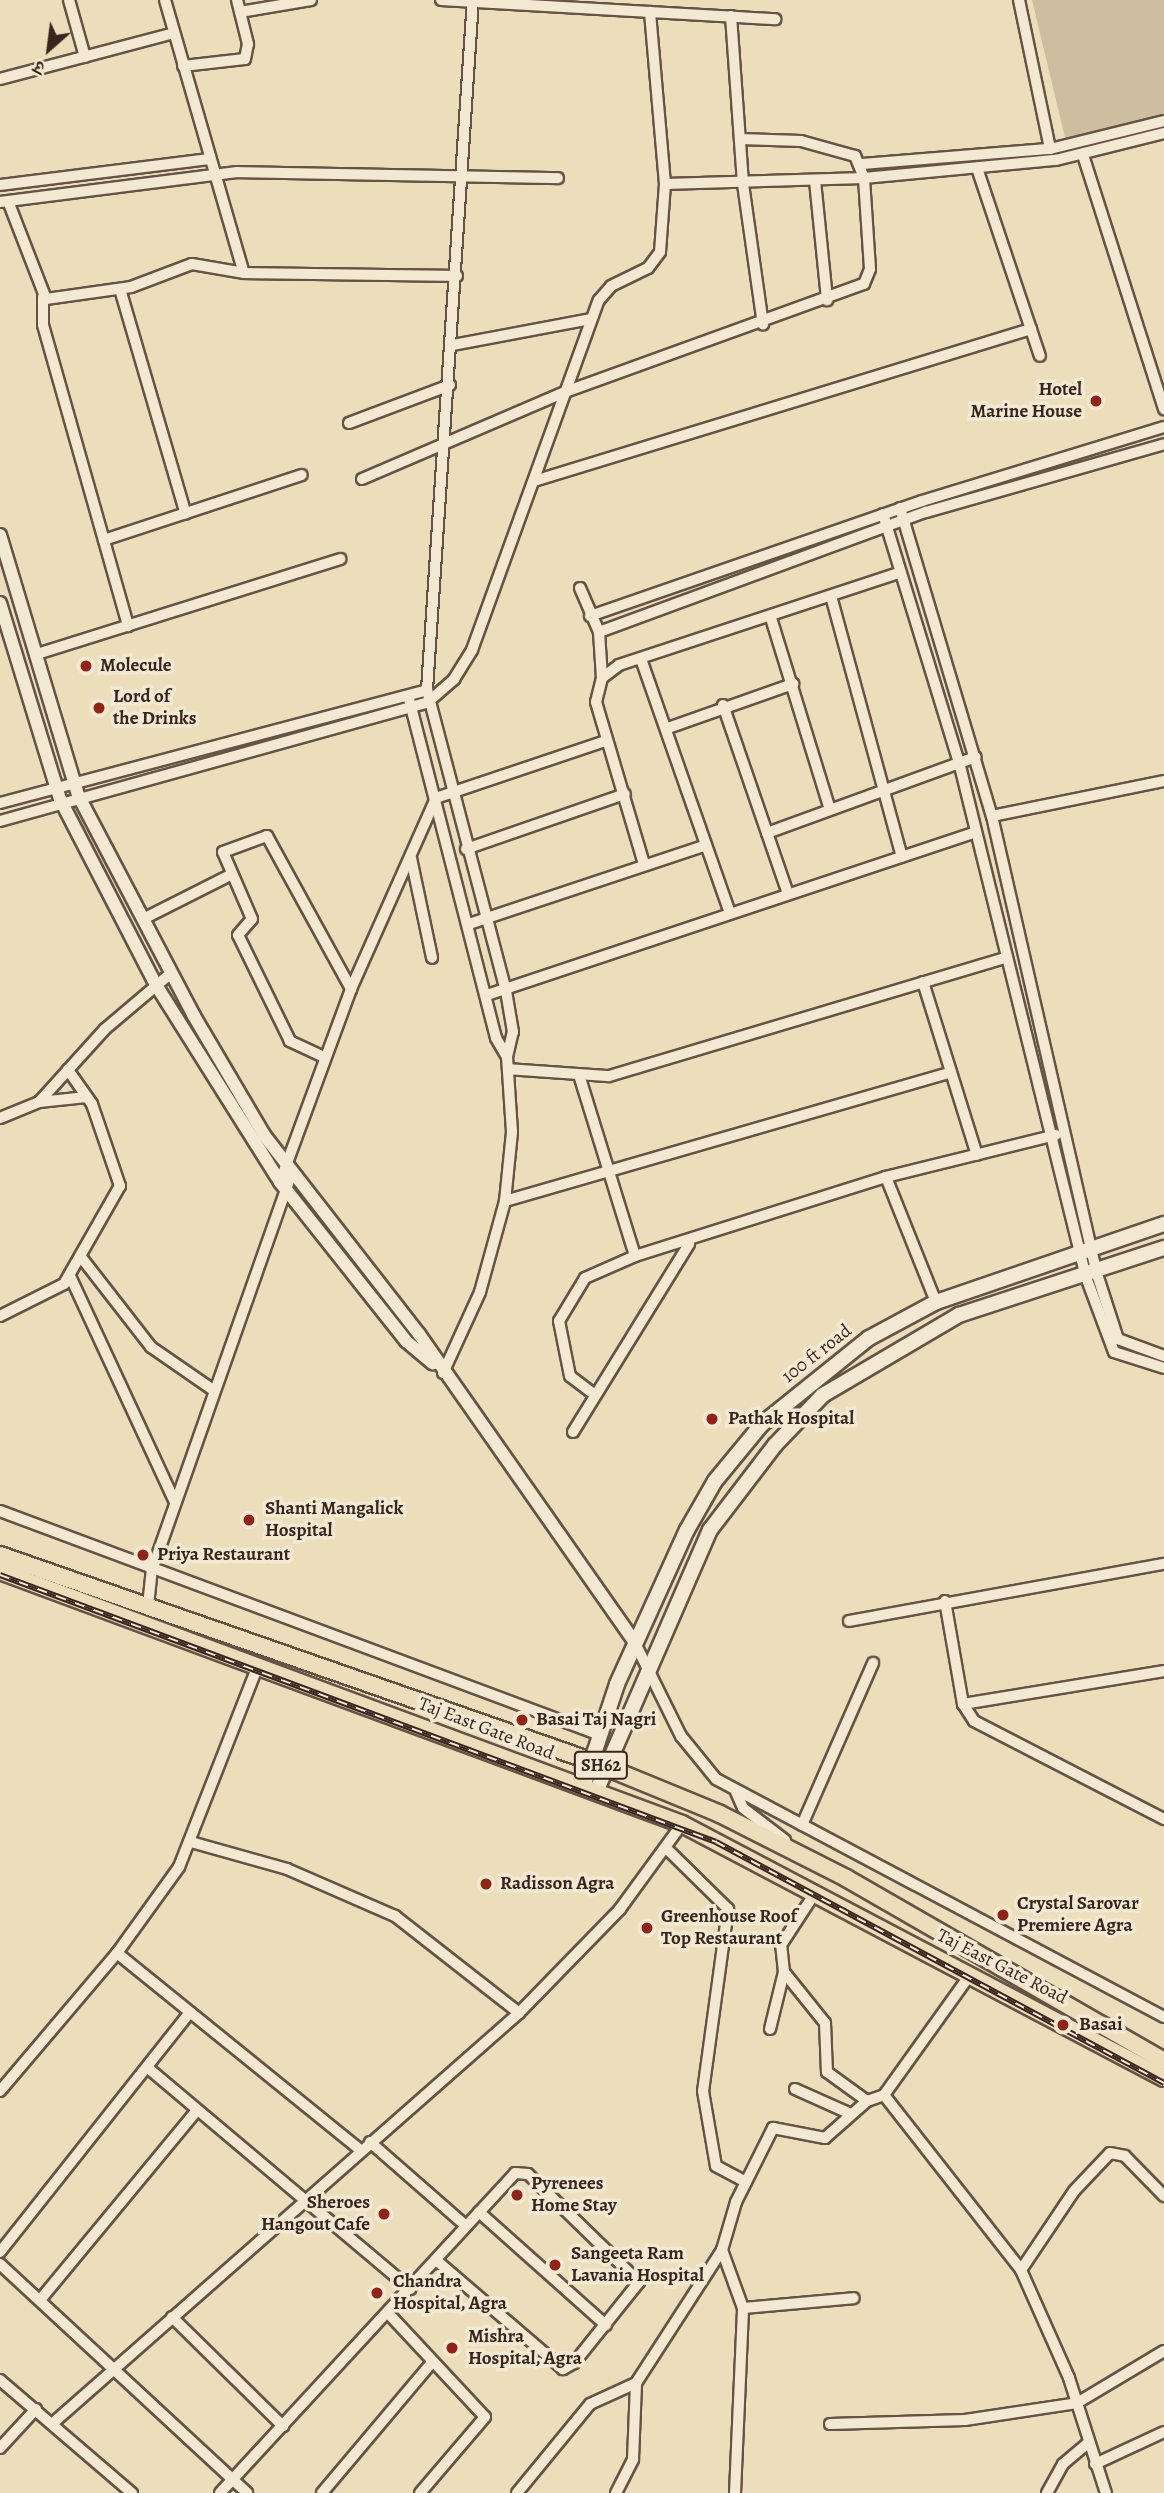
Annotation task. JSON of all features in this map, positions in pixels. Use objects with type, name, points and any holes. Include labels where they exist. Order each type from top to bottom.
[{"type":"main road","name":"100 ft road","points":[[589,1790],[592,1761],[600,1735],[635,1643],[687,1530],[731,1459],[808,1382],[869,1338],[936,1302],[1087,1254],[1164,1224]]},
{"type":"main road","name":"100 ft road","points":[[589,1790],[608,1767],[710,1530],[775,1444],[823,1395],[959,1315],[1092,1276],[1164,1248]]},
{"type":"main road","name":"SH62","points":[[0,1555],[592,1761],[720,1814],[846,1878],[1164,2061]]},
{"type":"main road","name":"Taj East Gate Road","points":[[0,1571],[682,1825],[1164,2078]]},
{"type":"street","points":[[69,0],[85,57]]},
{"type":"street","points":[[165,0],[212,175],[244,273]]},
{"type":"street","points":[[183,66],[245,59],[239,6],[311,0]]},
{"type":"street","points":[[441,0],[592,5],[650,12],[775,19]]},
{"type":"street","points":[[663,0],[666,13]]},
{"type":"street","points":[[1019,0],[1050,149]]},
{"type":"street","points":[[443,1373],[480,1292],[505,1202],[512,1132],[507,1057],[513,1032],[506,991],[449,789],[427,690],[447,441],[473,2]]},
{"type":"street","points":[[0,803],[55,785],[76,788],[428,702],[454,679],[472,650],[591,319],[604,292],[649,268],[660,252],[665,184],[650,12]]},
{"type":"street","points":[[731,16],[743,184],[763,325]]},
{"type":"street","points":[[0,79],[174,33]]},
{"type":"street","points":[[740,139],[832,146],[862,164],[1050,149],[1164,121]]},
{"type":"street","points":[[665,184],[816,181],[977,168],[1083,155],[1164,133]]},
{"type":"street","points":[[1083,155],[1164,410]]},
{"type":"street","points":[[0,185],[208,159]]},
{"type":"street","points":[[362,479],[565,392],[763,325],[828,300],[869,275],[862,164]]},
{"type":"street","points":[[977,168],[1040,356]]},
{"type":"street","points":[[128,626],[43,325],[43,297],[4,201],[212,175],[461,174],[558,178]]},
{"type":"street","points":[[816,181],[828,300]]},
{"type":"street","points":[[43,297],[120,289],[192,264],[244,273],[457,276]]},
{"type":"street","points":[[120,289],[186,514]]},
{"type":"street","points":[[453,345],[591,319]]},
{"type":"street","points":[[534,481],[1031,329]]},
{"type":"street","points":[[349,423],[450,386]]},
{"type":"street","points":[[590,616],[900,508],[1164,427]]},
{"type":"street","points":[[599,632],[905,519],[1164,444]]},
{"type":"street","points":[[104,540],[302,475]]},
{"type":"street","points":[[900,508],[992,816],[1092,1276],[1114,1352],[1164,1368]]},
{"type":"street","points":[[883,514],[898,573],[958,762],[1049,1137],[1087,1254]]},
{"type":"street","points":[[0,535],[76,788],[170,974],[289,1169],[443,1373],[635,1643],[649,1674],[701,1765],[736,1792],[1164,2017]]},
{"type":"street","points":[[37,654],[341,559]]},
{"type":"street","points":[[602,678],[640,659],[771,618],[898,573]]},
{"type":"street","points":[[580,588],[599,632],[602,678],[596,702],[605,741],[625,794],[644,864]]},
{"type":"street","points":[[831,596],[879,788],[902,857]]},
{"type":"street","points":[[22,607],[1,610],[55,785],[156,985],[284,1186],[405,1341],[443,1373]]},
{"type":"street","points":[[771,618],[829,806]]},
{"type":"street","points":[[640,659],[668,728],[704,846],[730,913]]},
{"type":"street","points":[[668,728],[723,705],[793,684]]},
{"type":"street","points":[[0,821],[61,799],[76,788],[408,693],[427,690]]},
{"type":"street","points":[[408,693],[496,1038],[507,1057]]},
{"type":"street","points":[[723,705],[788,894]]},
{"type":"street","points":[[148,1606],[152,1570],[284,1186],[324,1058],[351,989],[436,797],[449,789],[605,741]]},
{"type":"street","points":[[767,833],[829,806],[976,757]]},
{"type":"street","points":[[992,816],[1164,781]]},
{"type":"street","points":[[466,849],[625,794]]},
{"type":"street","points":[[487,995],[506,991],[730,913],[976,832]]},
{"type":"street","points":[[324,1058],[290,1041],[237,935],[252,921],[230,875],[223,852],[267,836],[351,989]]},
{"type":"street","points":[[469,924],[488,921],[644,864],[704,846]]},
{"type":"street","points":[[411,858],[432,958]]},
{"type":"street","points":[[149,916],[230,875]]},
{"type":"street","points":[[508,1069],[580,1078],[609,1076],[1007,957]]},
{"type":"street","points":[[39,1102],[68,1070],[170,974]]},
{"type":"street","points":[[923,982],[977,1155]]},
{"type":"street","points":[[0,1316],[55,1291],[70,1276],[120,1186],[87,1097],[68,1070]]},
{"type":"street","points":[[505,1202],[951,1072]]},
{"type":"street","points":[[580,1078],[605,1172],[635,1256]]},
{"type":"street","points":[[0,1118],[39,1102],[87,1097]]},
{"type":"street","points":[[595,1395],[570,1376],[559,1321],[585,1278],[635,1256],[689,1244],[886,1177],[1062,1133]]},
{"type":"street","points":[[886,1177],[936,1302]]},
{"type":"street","points":[[573,1432],[689,1244]]},
{"type":"street","points":[[81,1256],[151,1347],[213,1390]]},
{"type":"street","points":[[70,1276],[175,1502]]},
{"type":"street","points":[[1092,1276],[1118,1339],[1164,1356]]},
{"type":"street","points":[[0,1511],[152,1570],[600,1735]]},
{"type":"street","points":[[849,1622],[945,1601],[1164,1564]]},
{"type":"street","points":[[945,1601],[963,1704],[974,1721],[1164,1819]]},
{"type":"street","points":[[802,1825],[873,1663]]},
{"type":"street","points":[[0,2091],[117,1953],[191,1842],[257,1668]]},
{"type":"street","points":[[963,1704],[1164,1671]]},
{"type":"street","points":[[736,1792],[739,1804],[765,1826],[846,1878]]},
{"type":"street","points":[[53,2423],[360,2150],[519,2013],[620,1909],[667,1849],[682,1825]]},
{"type":"street","points":[[191,1842],[287,1869],[395,1916],[519,2013]]},
{"type":"street","points":[[667,1849],[728,1909],[703,2091],[716,2166],[746,2182]]},
{"type":"street","points":[[770,2029],[784,1972],[781,1945],[815,1893]]},
{"type":"street","points":[[117,1953],[360,2150]]},
{"type":"street","points":[[784,1972],[825,2023],[827,2072],[867,2101]]},
{"type":"street","points":[[616,2493],[633,2459],[636,2383],[722,2250],[746,2182],[773,2128],[825,2138],[867,2101],[884,2095],[970,1975]]},
{"type":"street","points":[[0,2252],[190,2012]]},
{"type":"street","points":[[148,2068],[306,2198],[410,2289]]},
{"type":"street","points":[[795,2090],[851,2114]]},
{"type":"street","points":[[884,2095],[1021,2270],[1077,2403],[1106,2493]]},
{"type":"street","points":[[40,2300],[197,2110]]},
{"type":"street","points":[[370,2142],[466,2226]]},
{"type":"street","points":[[1021,2270],[1074,2191],[1110,2153],[1125,2156],[1164,2196]]},
{"type":"street","points":[[220,2493],[515,2173],[528,2174],[637,2277],[638,2287],[563,2369],[436,2260]]},
{"type":"street","points":[[480,2212],[606,2325]]},
{"type":"street","points":[[722,2250],[743,2308],[735,2493]]},
{"type":"street","points":[[0,2264],[117,2366],[247,2493]]},
{"type":"street","points":[[743,2308],[854,2298]]},
{"type":"street","points":[[388,2313],[485,2417],[420,2493]]},
{"type":"street","points":[[172,2317],[283,2426]]},
{"type":"street","points":[[830,2424],[965,2420],[1077,2403],[1164,2351]]},
{"type":"street","points":[[321,2493],[433,2361]]},
{"type":"street","points":[[0,2380],[132,2493]]},
{"type":"street","points":[[517,2493],[590,2404],[636,2383]]},
{"type":"street","points":[[0,2448],[36,2409]]},
{"type":"street","points":[[1095,2464],[1164,2432]]},
{"type":"street","points":[[1047,2493],[1063,2464],[1088,2443]]},
{"type":"shaded area","points":[[1032,0],[1164,0],[1164,124],[1067,146]]},
{"type":"railway","points":[[0,1575],[716,1842],[1164,2083]]},
{"type":"place","name":"Hotel Marine House","points":[[1096,401]]},
{"type":"place","name":"Molecule","points":[[86,666]]},
{"type":"place","name":"Lord of the Drinks","points":[[99,708]]},
{"type":"place","name":"Pathak Hospital","points":[[712,1419]]},
{"type":"place","name":"Shanti Mangalick Hospital","points":[[249,1520]]},
{"type":"place","name":"Priya Restaurant","points":[[143,1555]]},
{"type":"place","name":"Basai Taj Nagri","points":[[522,1720]]},
{"type":"place","name":"Radisson Agra","points":[[486,1884]]},
{"type":"place","name":"Crystal Sarovar Premiere Agra","points":[[1003,1915]]},
{"type":"place","name":"Greenhouse Roof Top Restaurant","points":[[647,1928]]},
{"type":"place","name":"Basai","points":[[1063,2025]]},
{"type":"place","name":"Pyrenees Home Stay","points":[[517,2195]]},
{"type":"place","name":"Sheroes Hangout Cafe","points":[[384,2214]]},
{"type":"place","name":"Sangeeta Ram Lavania Hospital","points":[[555,2265]]},
{"type":"place","name":"Chandra Hospital, Agra","points":[[377,2293]]},
{"type":"place","name":"Mishra Hospital, Agra","points":[[452,2348]]}]
